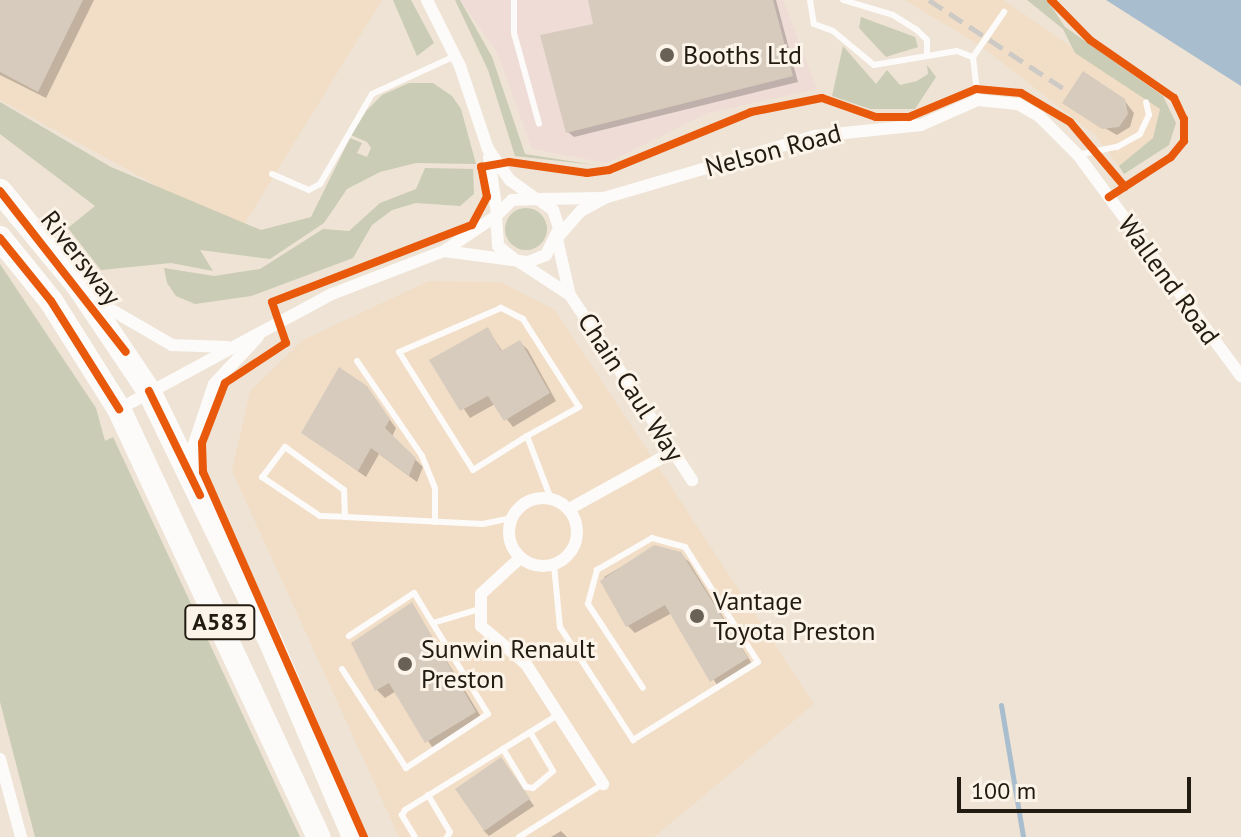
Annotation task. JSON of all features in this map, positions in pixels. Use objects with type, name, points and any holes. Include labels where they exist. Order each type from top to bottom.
[{"type":"highway","name":"Riversway","points":[[0,191],[79,287],[135,399],[240,663],[319,837]]},
{"type":"highway","name":"Riversway","points":[[0,238],[135,399],[201,498],[270,640],[354,837]]},
{"type":"street","points":[[427,0],[455,56],[488,149],[498,246],[516,260]]},
{"type":"street","name":"Wallend Road","points":[[944,114],[978,100],[1018,104],[1039,116],[1078,155],[1241,376]]},
{"type":"street","name":"Nelson Road","points":[[558,238],[581,211],[604,198],[815,136],[904,128],[944,114]]},
{"type":"street","points":[[444,251],[516,260],[546,255],[558,238],[553,210],[510,180],[488,149]]},
{"type":"street","points":[[135,399],[332,294],[444,251],[497,215],[512,200],[535,198]]},
{"type":"street","name":"Nelson Road","points":[[535,198],[604,198]]},
{"type":"street","name":"Chain Caul Way","points":[[558,238],[570,295],[692,480]]},
{"type":"street","name":"Chain Caul Way","points":[[516,260],[570,295]]},
{"type":"street","points":[[79,287],[160,340],[229,347]]},
{"type":"street","points":[[201,498],[193,447],[204,408],[214,384],[266,329]]},
{"type":"street","points":[[569,509],[674,451]]},
{"type":"street","points":[[551,499],[569,509],[576,541],[554,565],[537,566],[520,558],[512,547],[512,518],[529,501],[551,499]]},
{"type":"street","points":[[520,558],[481,594],[481,626],[526,664],[603,784]]},
{"type":"street","points":[[0,759],[21,837]]},
{"type":"lane","points":[[514,0],[514,33],[539,124]]},
{"type":"lane","points":[[810,0],[814,24],[833,31],[874,65],[957,51],[973,57]]},
{"type":"lane","points":[[843,0],[893,15],[917,30],[927,40],[927,54]]},
{"type":"lane","points":[[978,100],[973,57],[1004,12]]},
{"type":"lane","points":[[272,174],[309,190],[320,184],[372,94],[455,56]]},
{"type":"lane","points":[[1078,155],[1117,147],[1140,134],[1149,115],[1146,102]]},
{"type":"lane","points":[[501,308],[523,319],[579,407],[527,436],[473,470],[399,352],[501,308]]},
{"type":"lane","points":[[357,361],[422,456],[435,489],[435,522]]},
{"type":"lane","points":[[527,436],[551,499]]},
{"type":"lane","points":[[345,517],[344,490],[285,447],[262,477],[320,516],[483,524],[512,518]]},
{"type":"lane","points":[[554,565],[560,627],[633,740],[758,662],[685,547],[652,538],[597,570],[588,604],[643,688]]},
{"type":"lane","points":[[342,669],[406,768],[488,714],[414,593],[349,636]]},
{"type":"lane","points":[[433,623],[479,609]]},
{"type":"lane","points":[[415,837],[402,815],[428,795],[559,714]]},
{"type":"lane","points":[[503,749],[526,787],[542,782],[553,771],[530,732]]},
{"type":"lane","points":[[519,837],[603,784]]},
{"type":"lane","points":[[428,795],[450,832],[447,837]]},
{"type":"shaded area","points":[[0,0],[382,0],[240,231],[0,100]]},
{"type":"shaded area","points":[[460,0],[783,0],[817,89],[708,113],[607,163],[532,149],[497,52]]},
{"type":"shaded area","points":[[905,0],[1004,0],[1160,109],[1153,138],[1119,166],[1095,135],[981,46]]},
{"type":"shaded area","points":[[429,281],[501,282],[555,310],[814,704],[654,837],[399,837],[232,471],[250,391],[303,340]]},
{"type":"green space","points":[[393,0],[411,0],[434,43],[417,56]]},
{"type":"green space","points":[[455,0],[460,0],[492,57],[525,154],[595,165],[515,156],[488,70]]},
{"type":"green space","points":[[1027,0],[1047,0],[1065,27],[1163,96],[1176,123],[1169,145],[1124,174],[1119,166],[1153,138],[1160,109],[1075,53],[1063,29]]},
{"type":"green space","points":[[861,17],[915,37],[918,47],[886,57],[859,28]]},
{"type":"green space","points":[[843,46],[876,84],[887,70],[900,85],[917,81],[928,74],[927,65],[936,77],[915,109],[870,109],[832,96]]},
{"type":"green space","points":[[409,83],[433,83],[452,96],[461,109],[476,164],[416,163],[380,172],[347,189],[324,223],[270,259],[200,250],[213,271],[171,263],[101,270],[68,228],[95,206],[0,134],[0,102],[111,167],[261,230],[311,217],[350,138],[362,143],[357,153],[367,157],[371,148],[367,142],[351,135],[367,110],[382,95]]},
{"type":"green space","points":[[425,168],[473,169],[474,194],[460,206],[416,203],[392,210],[372,225],[353,258],[251,296],[195,304],[176,296],[167,283],[164,268],[214,276],[260,269],[323,229],[349,231],[380,203],[416,189]]},
{"type":"green space","points":[[526,208],[541,214],[547,229],[541,244],[526,250],[511,244],[505,229],[511,214]]},
{"type":"green space","points":[[0,264],[96,408],[105,441],[113,437],[300,837],[35,837],[0,702]]},
{"type":"water","points":[[1106,0],[1241,0],[1241,86]]},
{"type":"building","points":[[0,0],[83,0],[38,92],[0,72]]},
{"type":"building","name":"Booths Ltd","points":[[588,0],[773,0],[793,76],[566,133],[540,35],[593,24]]},
{"type":"building","points":[[1083,71],[1125,99],[1128,114],[1119,127],[1102,129],[1062,103]]},
{"type":"building","points":[[488,327],[501,351],[520,340],[550,393],[504,421],[488,396],[460,411],[429,360]]},
{"type":"building","points":[[339,367],[367,386],[390,419],[385,428],[416,458],[409,476],[371,448],[358,471],[301,433]]},
{"type":"building","name":"Vantage Toyota Preston","points":[[654,545],[681,552],[748,658],[710,682],[665,605],[626,627],[600,581]]},
{"type":"building","name":"Sunwin Renault Preston","points":[[412,602],[476,712],[425,743],[389,683],[375,691],[351,643]]},
{"type":"building","points":[[501,757],[530,799],[484,831],[455,789]]},
{"type":"waterway","points":[[1001,705],[1023,837]]},
{"type":"railway","points":[[929,0],[1069,92]]},
{"type":"cycle path","points":[[1051,0],[1090,40],[1174,98],[1184,119],[1184,141],[1171,157],[1109,197]]},
{"type":"cycle path","points":[[364,837],[203,472],[202,443],[225,383],[286,343],[272,302],[472,225],[487,197],[481,167],[509,162],[587,173],[609,170],[751,112],[822,98],[876,117],[909,117],[976,89],[1021,93],[1070,122],[1125,187]]},
{"type":"cycle path","points":[[0,191],[126,352]]},
{"type":"cycle path","points":[[0,238],[51,301],[119,409]]},
{"type":"cycle path","points":[[149,391],[200,495]]},
{"type":"place","name":"Booths Ltd","points":[[667,55]]},
{"type":"place","name":"Vantage Toyota Preston","points":[[697,616]]},
{"type":"place","name":"Sunwin Renault Preston","points":[[405,664]]}]
